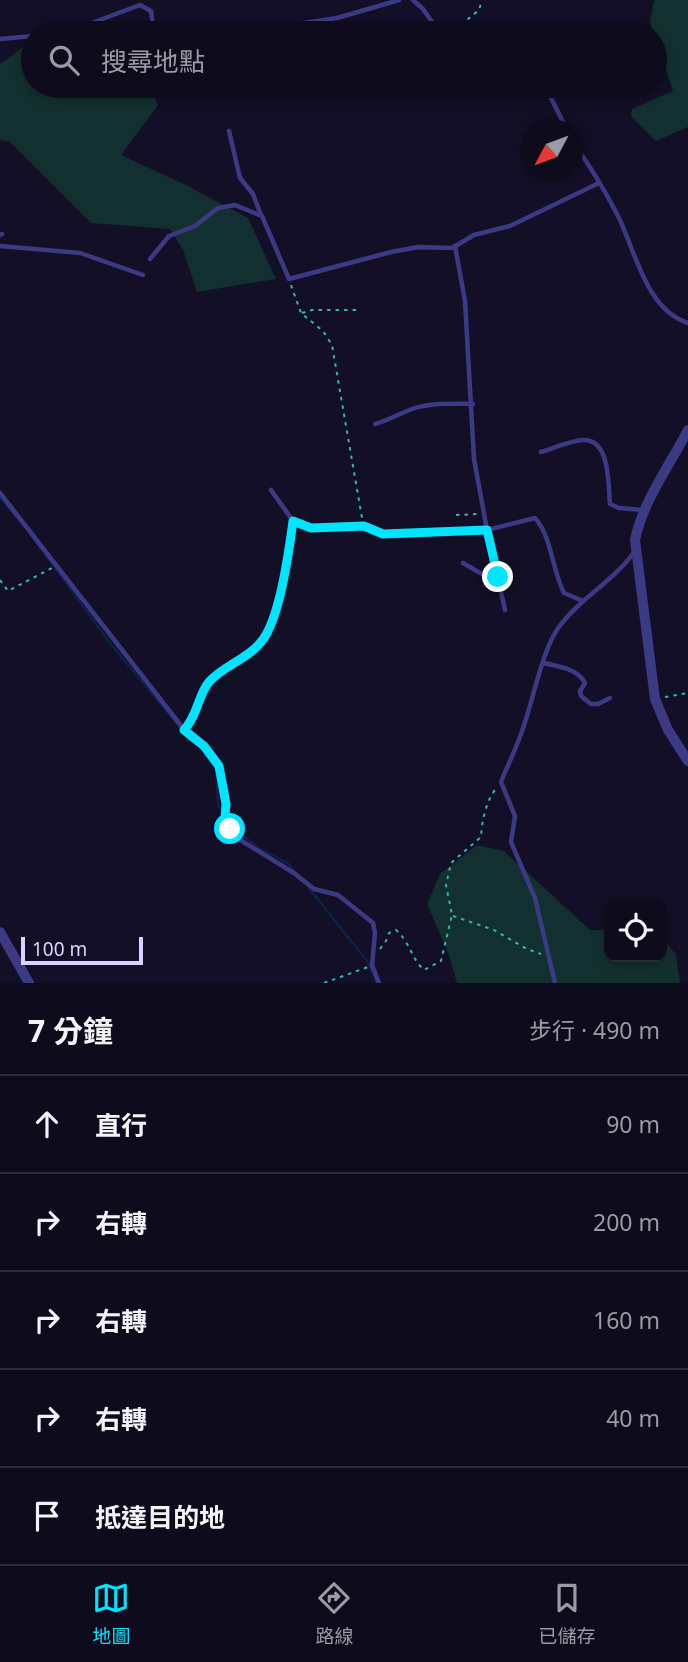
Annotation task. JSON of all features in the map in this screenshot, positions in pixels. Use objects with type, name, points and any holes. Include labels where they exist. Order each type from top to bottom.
[{"type":"street","points":[[688,430],[637,531],[635,551],[655,699],[668,730],[688,761]]},
{"type":"street","points":[[0,932],[29,983]]},
{"type":"lane","points":[[317,21],[399,0]]},
{"type":"lane","points":[[413,0],[431,21]]},
{"type":"lane","points":[[97,21],[139,5],[151,11],[152,21]]},
{"type":"lane","points":[[0,39],[21,37]]},
{"type":"lane","points":[[551,98],[562,119]]},
{"type":"lane","points":[[229,131],[240,178],[253,194],[289,279],[391,252],[418,247],[455,246],[474,235],[510,226],[599,183]]},
{"type":"lane","points":[[583,158],[626,232],[647,287],[657,301],[678,320],[688,323]]},
{"type":"lane","points":[[150,260],[169,236],[195,226],[218,208],[235,205],[261,216]]},
{"type":"lane","points":[[0,246],[80,253],[143,275]]},
{"type":"lane","points":[[455,246],[466,301],[474,459],[505,610]]},
{"type":"lane","points":[[375,424],[431,404],[473,404]]},
{"type":"lane","points":[[541,452],[581,440],[591,441],[600,448],[605,459],[610,505],[647,510]]},
{"type":"lane","points":[[271,490],[293,521],[311,528],[364,526],[383,534],[487,530],[536,518],[543,527],[555,577],[564,593],[583,601]]},
{"type":"lane","points":[[0,493],[184,730],[204,746],[219,766],[226,804],[225,818],[237,838],[294,873],[314,889],[338,895],[373,923],[375,933],[372,965],[379,983]]},
{"type":"lane","points":[[555,983],[535,898],[511,842],[516,816],[501,782],[520,738],[549,644],[558,627],[635,551]]},
{"type":"lane","points":[[463,563],[471,570],[498,577]]},
{"type":"lane","points":[[544,663],[581,675],[585,682],[580,691],[581,696],[591,704],[598,704],[610,698]]},
{"type":"path","points":[[466,21],[479,10],[482,0]]},
{"type":"path","points":[[289,279],[301,313],[323,331],[332,345],[364,526]]},
{"type":"path","points":[[301,313],[312,310],[357,310]]},
{"type":"path","points":[[456,515],[484,514]]},
{"type":"path","points":[[184,730],[193,720],[207,684],[261,642],[272,621],[293,521]]},
{"type":"path","points":[[0,580],[8,591],[56,566]]},
{"type":"path","points":[[655,699],[688,693]]},
{"type":"path","points":[[374,955],[389,933],[396,930],[406,939],[419,966],[425,970],[441,961],[452,915],[446,885],[451,863],[481,837],[491,795],[501,782]]},
{"type":"path","points":[[452,915],[494,930],[527,949],[548,957]]},
{"type":"path","points":[[324,983],[372,965]]},
{"type":"green space","points":[[654,0],[688,0],[688,127],[656,141],[631,116],[632,109],[657,98],[667,98],[667,94],[673,91],[667,73],[667,21],[650,21]]},
{"type":"green space","points":[[21,49],[21,98],[155,98],[158,105],[121,155],[248,218],[276,279],[197,292],[183,250],[170,229],[91,223],[9,141],[0,140],[0,64]]},
{"type":"green space","points":[[477,845],[504,851],[590,930],[604,930],[604,962],[667,962],[667,943],[676,955],[680,983],[457,983],[449,955],[427,904],[440,874]]},
{"type":"waterway","points":[[0,497],[16,517]]},
{"type":"waterway","points":[[33,538],[110,643],[188,737],[204,750],[216,771],[218,805],[235,829],[257,847],[289,864],[294,871]]},
{"type":"waterway","points":[[308,887],[367,961],[377,983]]},
{"type":"route","points":[[230,829],[225,818],[226,804],[219,766],[204,746],[184,730],[193,720],[207,684],[261,642],[272,621],[293,521],[311,528],[364,526],[383,534],[487,530],[498,577]]}]
